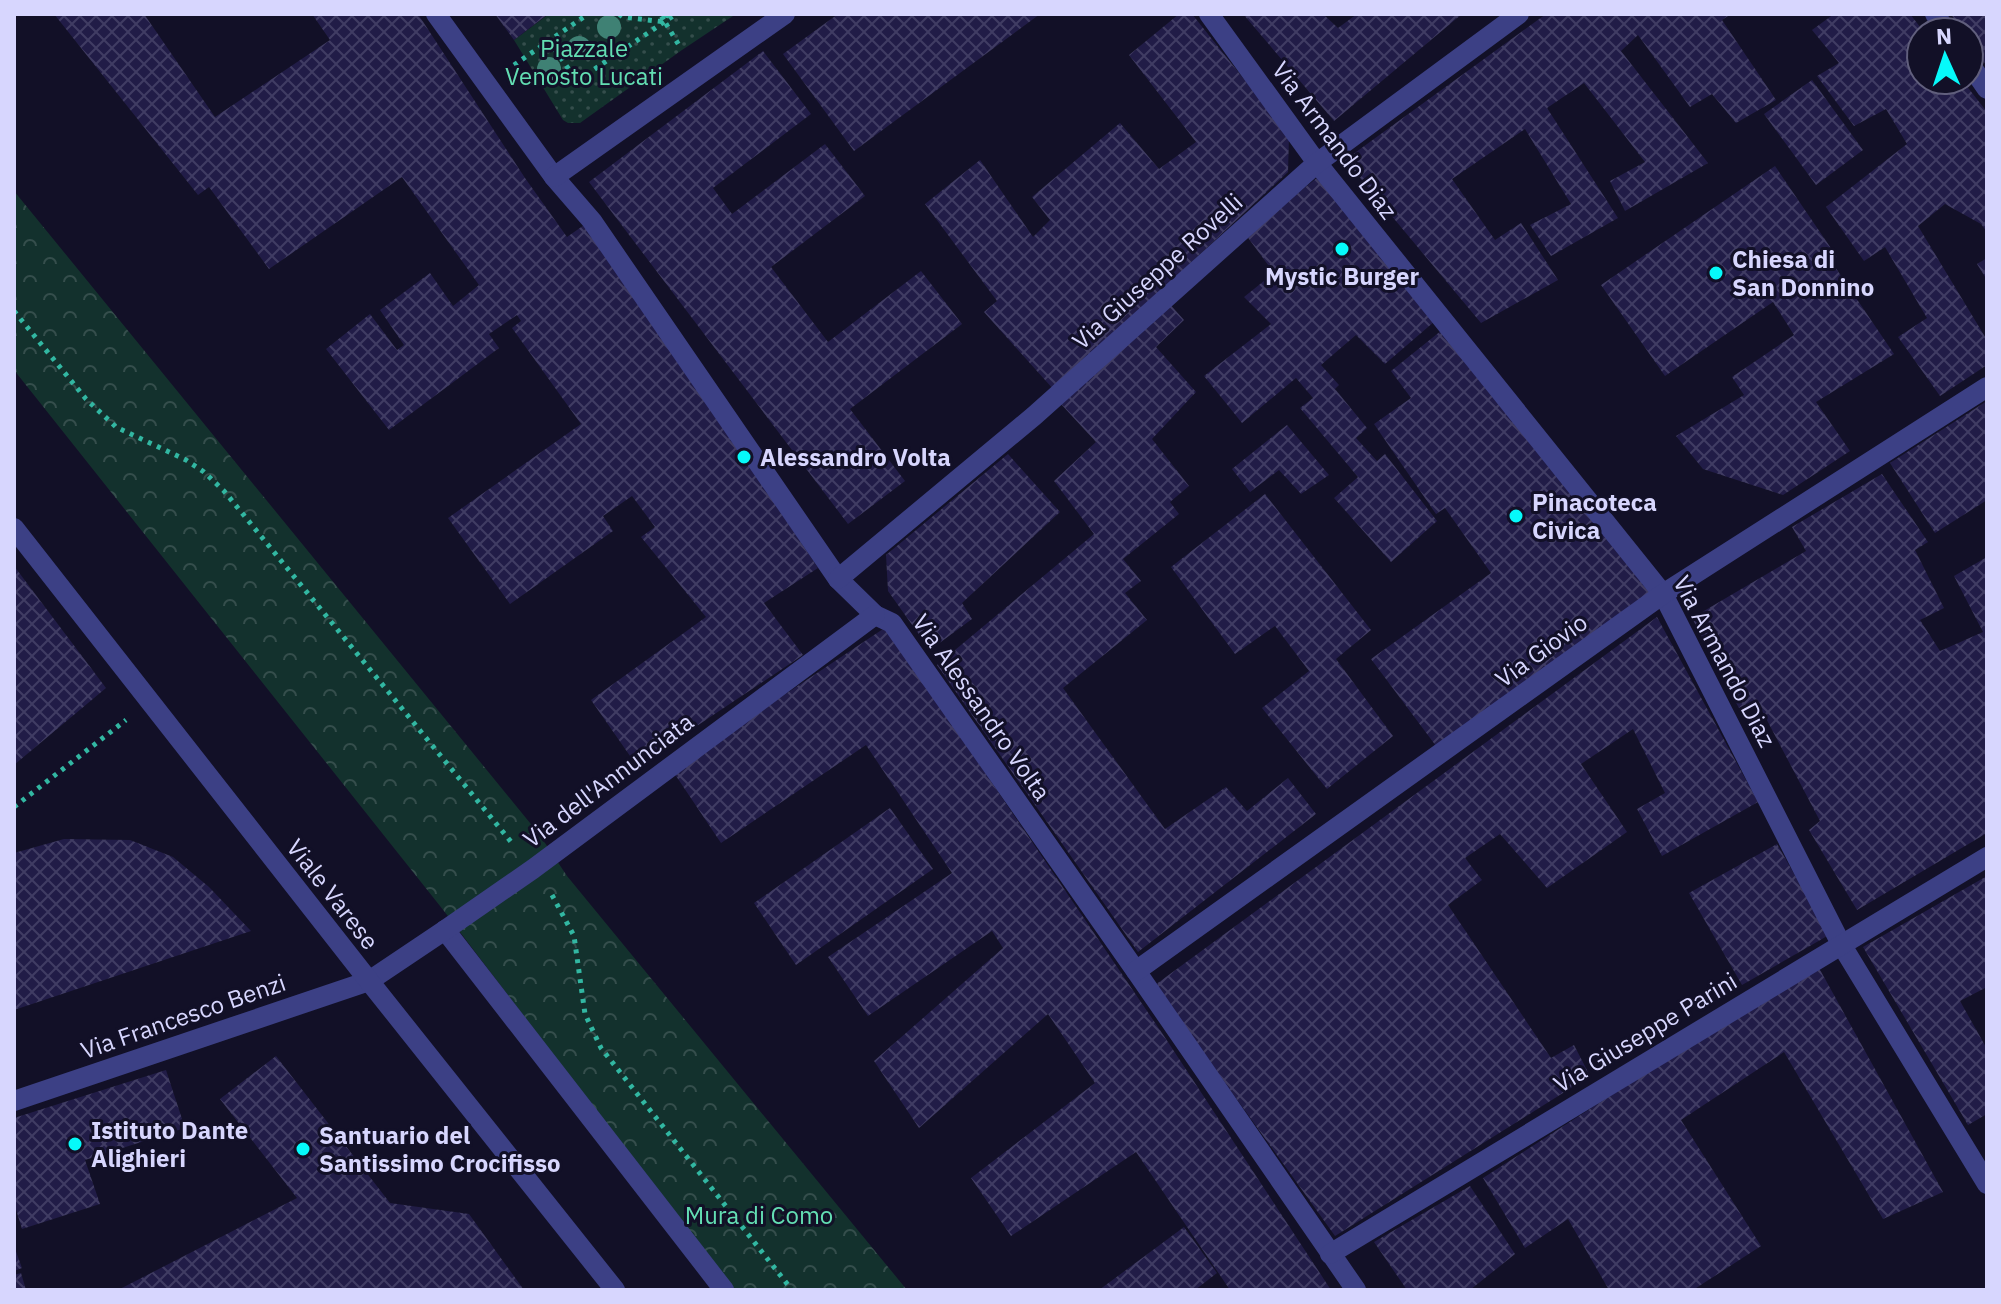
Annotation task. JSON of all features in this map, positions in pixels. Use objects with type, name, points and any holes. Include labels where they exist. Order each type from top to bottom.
[{"type":"street","name":"Via Alessandro Volta","points":[[436,14],[554,177],[592,221],[838,579],[875,615],[892,623],[1356,1290]]},
{"type":"street","points":[[554,177],[785,14]]},
{"type":"street","name":"Via Armando Diaz","points":[[1209,14],[1317,163],[1663,594],[1841,944],[1987,1184]]},
{"type":"street","name":"Via Giuseppe Rovelli","points":[[838,579],[1034,416],[1317,163],[1519,14]]},
{"type":"street","name":"Via Giovio","points":[[1136,971],[1663,594],[1987,387]]},
{"type":"street","name":"Viale Varese","points":[[14,528],[615,1290]]},
{"type":"street","name":"Via dell'Annunciata","points":[[369,981],[533,869],[875,615]]},
{"type":"street","name":"Via Giuseppe Parini","points":[[1330,1254],[1987,857]]},
{"type":"street","points":[[445,930],[724,1290]]},
{"type":"street","name":"Via Francesco Benzi","points":[[14,1101],[369,981]]},
{"type":"path","points":[[485,82],[588,14]]},
{"type":"path","points":[[619,14],[665,22]]},
{"type":"path","points":[[660,14],[665,22]]},
{"type":"path","points":[[549,41],[577,81],[676,14]]},
{"type":"path","points":[[14,311],[86,399],[116,427],[186,460],[224,491],[533,869],[557,902],[574,936],[585,1014],[601,1048],[792,1290]]},
{"type":"path","points":[[14,807],[149,702]]},
{"type":"green space","name":"Piazzale Venosto Lucati","points":[[549,14],[736,14],[580,123],[568,123],[563,120],[514,40]]},
{"type":"green space","name":"Mura di Como","points":[[14,191],[539,834],[567,876],[907,1290],[732,1290],[444,911],[14,370]]},
{"type":"building","points":[[54,14],[144,14],[215,117],[330,40],[312,14],[418,14],[567,237],[587,223],[818,568],[764,603],[803,655],[637,766],[591,700],[706,617],[641,537],[655,527],[632,496],[603,516],[613,531],[510,604],[448,518],[581,424],[512,328],[521,321],[517,315],[489,334],[499,348],[389,430],[326,349],[370,314],[397,350],[404,345],[380,310],[430,273],[453,306],[479,285],[402,177],[269,269],[209,187],[198,195]]},
{"type":"building","points":[[495,14],[548,14],[514,40]]},
{"type":"building","points":[[838,14],[1040,14],[854,151],[783,54]]},
{"type":"building","points":[[1179,14],[1192,14],[1289,136],[1288,172],[1054,390],[984,312],[997,301],[925,204],[980,160],[1033,237],[1050,220],[1032,197],[1120,123],[1159,169],[1196,142],[1129,55]]},
{"type":"building","points":[[1243,14],[1323,14],[1338,28],[1357,14],[1462,14],[1334,121]]},
{"type":"building","points":[[1546,14],[1731,14],[1722,20],[1776,100],[1736,123],[1712,94],[1690,107],[1638,35],[1621,51],[1708,163],[1625,211],[1610,181],[1645,162],[1584,83],[1547,108],[1618,218],[1551,256],[1530,225],[1571,204],[1525,129],[1452,179],[1495,240],[1521,223],[1558,280],[1481,323],[1345,160]]},
{"type":"building","points":[[1834,14],[1910,14],[1912,16],[1905,16],[1905,96],[1974,96],[1987,112],[1987,232],[1981,224],[1945,204],[1918,226],[1987,340],[1987,365],[1940,396],[1898,337],[1927,318],[1885,247],[1864,261],[1826,207],[1907,144],[1886,109],[1854,126],[1817,76],[1839,63],[1812,30]]},
{"type":"building","points":[[1951,14],[1987,14],[1987,66],[1985,16]]},
{"type":"building","points":[[763,51],[811,114],[713,188],[732,214],[825,144],[865,196],[771,267],[828,342],[921,271],[962,324],[850,409],[905,481],[848,524],[589,182]]},
{"type":"building","points":[[1812,80],[1863,150],[1816,185],[1764,114]]},
{"type":"building","points":[[1775,166],[1837,257],[1831,261],[1894,354],[1816,402],[1850,451],[1783,495],[1703,469],[1676,436],[1744,395],[1732,377],[1794,335],[1773,302],[1665,376],[1601,285]]},
{"type":"building","points":[[1318,177],[1435,321],[1385,364],[1356,335],[1321,365],[1339,385],[1335,389],[1367,428],[1356,438],[1377,461],[1385,454],[1437,521],[1391,562],[1334,498],[1358,477],[1300,408],[1313,398],[1296,378],[1242,423],[1204,376],[1271,324],[1244,297],[1274,273],[1246,235]]},
{"type":"building","points":[[1987,258],[1987,280],[1977,264]]},
{"type":"building","points":[[1166,300],[1184,320],[1156,347],[1196,392],[1152,439],[1189,486],[1170,502],[1179,514],[1123,559],[1141,581],[1125,593],[1147,620],[1063,688],[1165,829],[1226,787],[1247,811],[1288,778],[1316,814],[1138,952],[937,665],[1094,534],[1054,481],[1096,442],[1060,403]]},
{"type":"building","points":[[1442,330],[1653,594],[1439,750],[1371,659],[1491,573],[1445,508],[1436,514],[1374,424],[1411,398],[1391,371]]},
{"type":"building","points":[[1987,401],[1987,500],[1935,533],[1890,463]]},
{"type":"building","points":[[1287,425],[1329,475],[1301,494],[1279,470],[1250,492],[1232,469]]},
{"type":"building","points":[[1008,454],[1060,512],[962,603],[972,619],[930,650],[888,591],[886,555]]},
{"type":"building","points":[[1882,474],[1928,542],[1915,550],[1944,608],[1920,620],[1940,651],[1983,632],[1954,576],[1987,557],[1987,833],[1857,910],[1809,830],[1820,821],[1759,705],[1742,714],[1692,618],[1806,551],[1792,527]]},
{"type":"building","points":[[1265,494],[1371,630],[1336,659],[1393,736],[1327,789],[1262,708],[1309,671],[1275,626],[1235,654],[1171,567]]},
{"type":"building","points":[[14,566],[106,688],[14,765]]},
{"type":"building","points":[[1657,617],[1758,802],[1662,856],[1637,809],[1665,793],[1633,729],[1581,764],[1627,832],[1547,888],[1500,834],[1465,858],[1482,880],[1448,905],[1551,1058],[1574,1045],[1590,1076],[1335,1236],[1155,985]]},
{"type":"building","points":[[886,627],[1164,1036],[1331,1290],[1230,1290],[1136,1152],[1011,1236],[971,1178],[1095,1083],[1048,1014],[919,1128],[874,1061],[1003,948],[992,931],[868,1016],[828,957],[952,873],[866,745],[721,843],[672,770]]},
{"type":"building","points":[[890,808],[933,869],[796,965],[754,903]]},
{"type":"building","points":[[64,839],[130,840],[173,857],[209,887],[251,931],[14,1010],[14,853]]},
{"type":"building","points":[[1777,844],[1829,935],[1742,985],[1689,893]]},
{"type":"building","points":[[1987,876],[1987,987],[1960,1001],[1987,1049],[1987,1114],[1968,1125],[1863,947]]},
{"type":"building","points":[[1819,968],[1943,1192],[1883,1219],[1784,1052],[1681,1120],[1761,1246],[1693,1290],[1609,1290],[1568,1219],[1525,1248],[1483,1178]]},
{"type":"building","name":"Santuario del Santissimo Crocifisso","points":[[276,1056],[390,1203],[469,1214],[524,1290],[118,1290],[297,1198],[220,1099]]},
{"type":"building","name":"Istituto Dante Alighieri","points":[[166,1070],[185,1128],[85,1160],[100,1204],[22,1229],[14,1203],[14,1118]]},
{"type":"building","points":[[1470,1186],[1515,1254],[1470,1290],[1407,1290],[1374,1242]]},
{"type":"building","points":[[1184,1227],[1217,1273],[1195,1290],[1099,1290]]},
{"type":"building","points":[[14,1246],[22,1268],[14,1271]]},
{"type":"building","points":[[21,1273],[26,1290],[14,1290],[14,1275]]},
{"type":"place","name":"Mystic Burger","points":[[1342,249]]},
{"type":"place","name":"Chiesa di San Donnino","points":[[1716,273]]},
{"type":"place","name":"Alessandro Volta","points":[[744,457]]},
{"type":"place","name":"Pinacoteca Civica","points":[[1516,516]]},
{"type":"place","name":"Istituto Dante Alighieri","points":[[75,1144]]},
{"type":"place","name":"Santuario del Santissimo Crocifisso","points":[[303,1149]]}]
